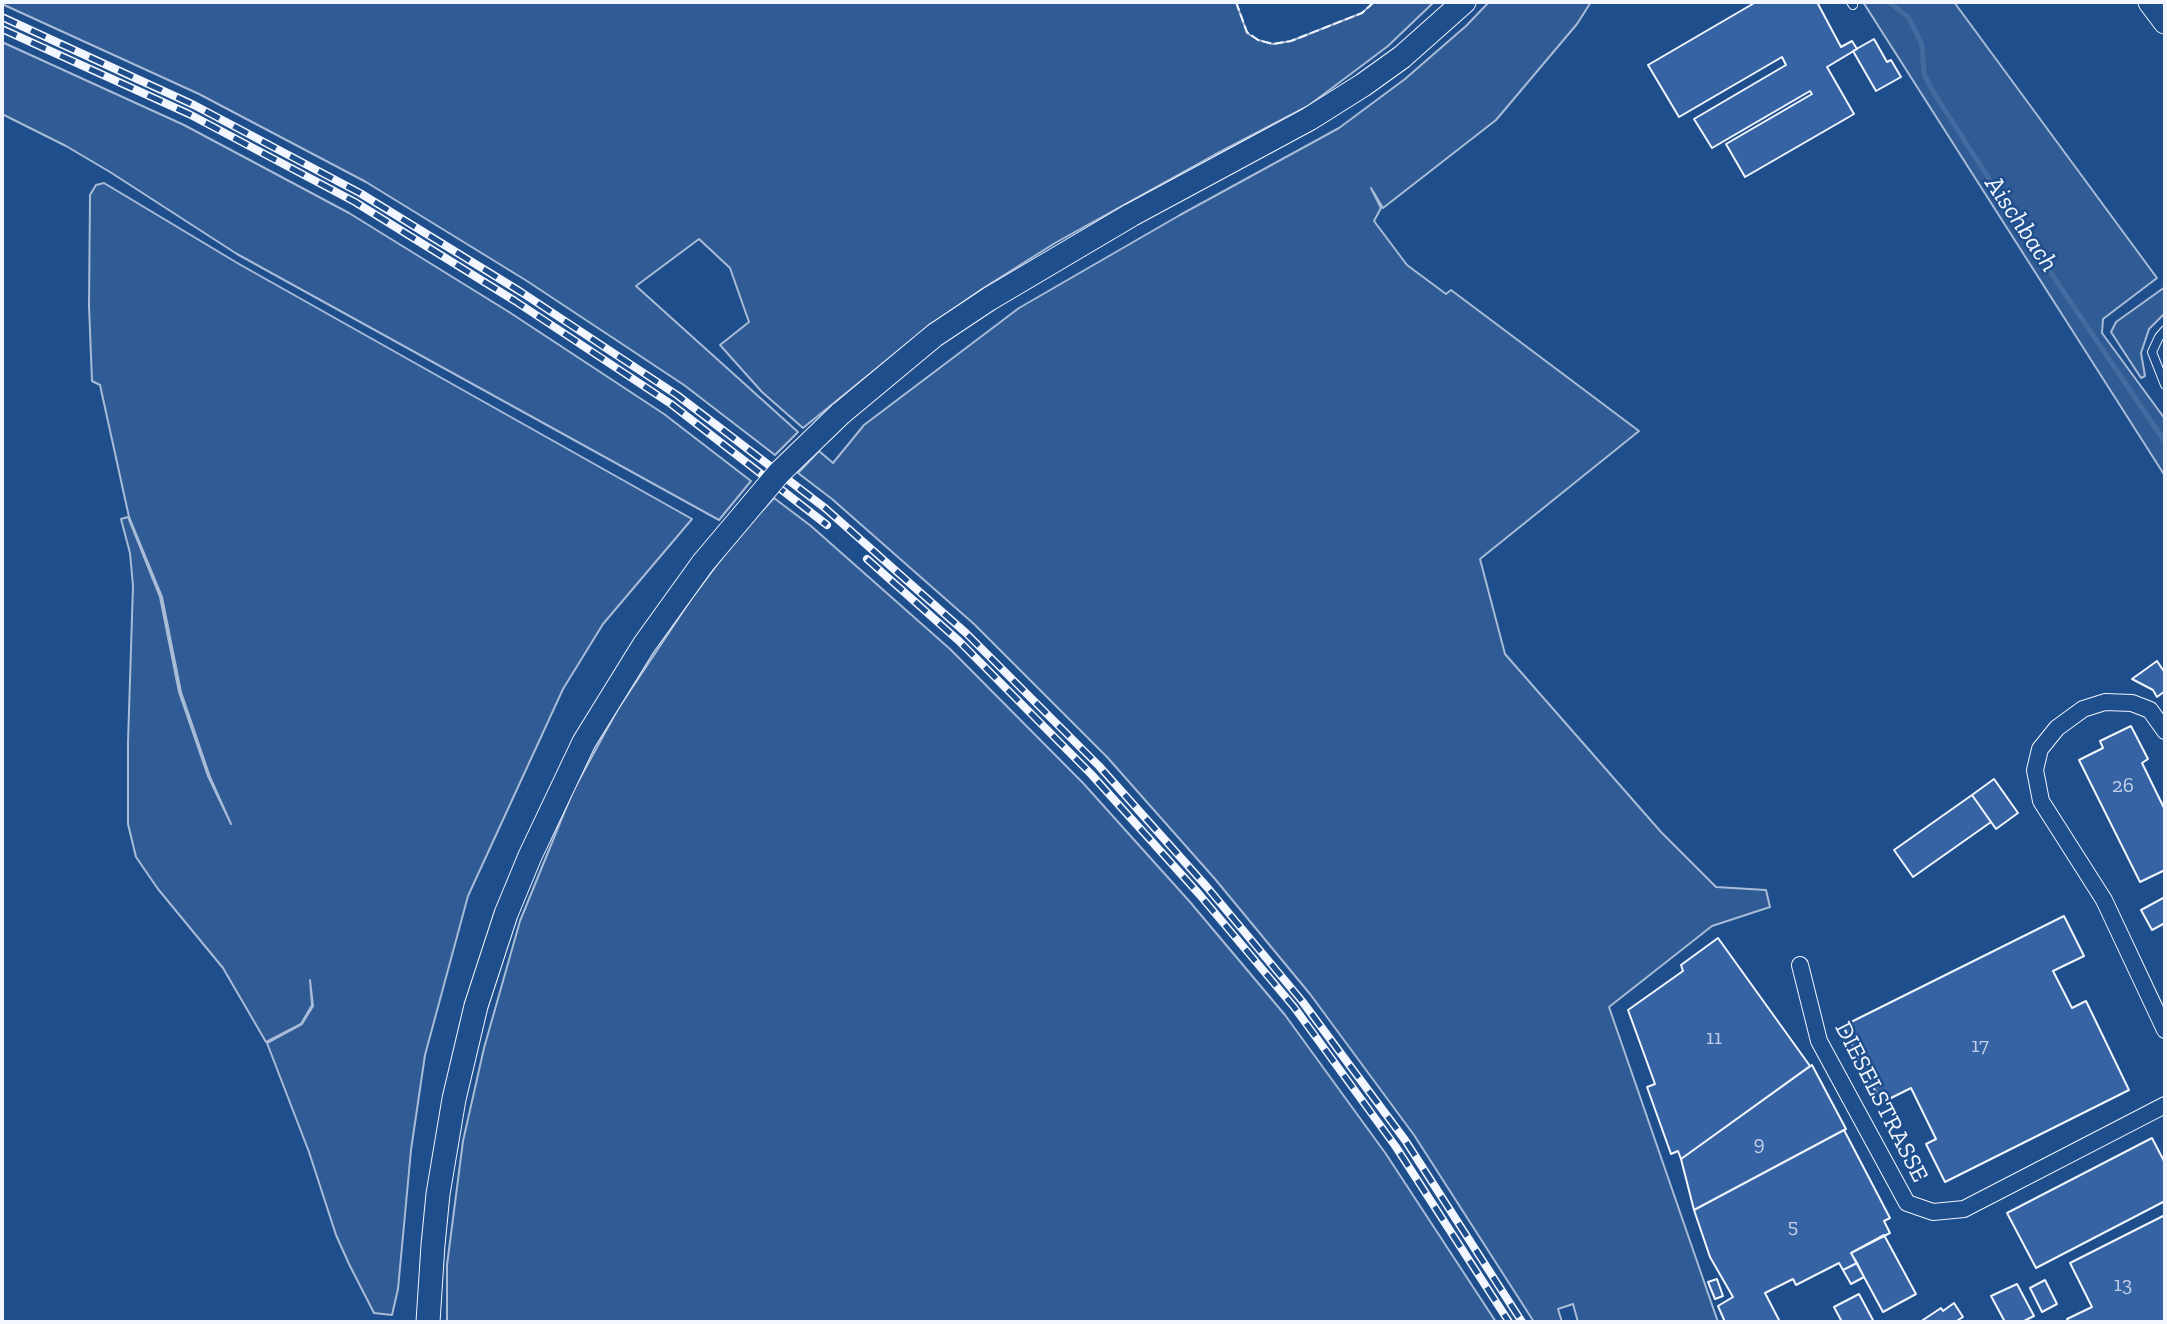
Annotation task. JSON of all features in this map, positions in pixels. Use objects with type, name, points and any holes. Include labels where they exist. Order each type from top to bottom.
[{"type":"main road","points":[[428,1322],[437,1206],[454,1099],[477,1006],[506,914],[584,742],[644,645],[703,563],[779,472],[840,414],[926,342],[989,299],[1119,222],[1309,119],[1363,85],[1402,57],[1464,2]]},
{"type":"main road","points":[[2150,2],[2165,22]]},
{"type":"street","points":[[2165,731],[2150,710],[2132,703],[2105,702],[2083,709],[2057,728],[2040,749],[2035,770],[2041,801],[2104,900],[2165,1030]]},
{"type":"street","name":"DIESELSTRASSE","points":[[1800,965],[1819,1041],[1907,1203],[1933,1212],[1964,1209],[2165,1105]]},
{"type":"lane","points":[[2165,330],[2152,352],[2165,385]]},
{"type":"shaded area","points":[[2,2],[1236,2],[1247,33],[1258,40],[1273,44],[1291,41],[1362,13],[1374,2],[1434,2],[1388,46],[1308,106],[1055,243],[982,289],[929,326],[803,428],[762,392],[720,345],[749,322],[730,268],[699,239],[636,286],[798,432],[775,455],[684,385],[527,281],[366,182],[199,94]]},
{"type":"shaded area","points":[[1489,2],[1591,2],[1577,24],[1496,120],[1383,208],[1371,188],[1381,208],[1374,221],[1407,265],[1446,294],[1451,290],[1639,431],[1480,559],[1505,654],[1661,832],[1716,887],[1766,890],[1770,907],[1712,926],[1609,1007],[1718,1322],[1578,1322],[1573,1304],[1558,1309],[1562,1322],[1534,1322],[1414,1135],[1310,994],[1215,879],[1107,757],[974,624],[832,499],[798,473],[819,451],[833,463],[864,425],[1019,308],[1180,215],[1339,128],[1405,79],[1466,26]]},
{"type":"shaded area","points":[[1863,2],[1954,2],[2157,278],[2103,319],[2102,333],[2165,419],[2165,476]]},
{"type":"shaded area","points":[[2,42],[184,125],[349,213],[509,312],[664,414],[751,481],[719,520],[237,254],[110,172],[2,114]]},
{"type":"shaded area","points":[[104,183],[239,264],[692,519],[603,624],[563,689],[468,896],[425,1055],[411,1150],[398,1289],[392,1315],[374,1313],[349,1264],[267,1043],[302,1024],[313,1006],[310,980],[312,1005],[301,1024],[266,1042],[223,968],[158,889],[136,857],[128,824],[133,586],[130,553],[121,519],[128,517],[160,597],[179,692],[208,776],[231,824],[210,777],[181,692],[162,597],[129,517],[100,385],[92,381],[89,306],[90,195],[96,185]]},
{"type":"shaded area","points":[[2165,287],[2165,313],[2149,329],[2141,353],[2145,376],[2141,378],[2111,332],[2116,322]]},
{"type":"shaded area","points":[[774,498],[811,526],[950,649],[1083,783],[1190,902],[1285,1015],[1386,1154],[1496,1322],[447,1322],[447,1265],[463,1141],[484,1048],[520,921],[573,791],[618,709],[692,598],[741,533]]},
{"type":"building","points":[[1756,2],[1817,2],[1841,47],[1852,41],[1857,49],[1827,67],[1854,114],[1745,177],[1726,144],[1812,94],[1810,91],[1712,148],[1694,119],[1786,65],[1782,57],[1679,117],[1648,65]]},
{"type":"building","points":[[1874,39],[1887,62],[1891,60],[1901,77],[1876,91],[1853,51]]},
{"type":"building","points":[[2157,661],[2165,673],[2165,691],[2157,697],[2153,690],[2132,679]]},
{"type":"building","points":[[2131,726],[2148,759],[2142,763],[2165,810],[2165,870],[2140,882],[2079,760],[2103,748],[2100,741]]},
{"type":"building","points":[[1994,779],[2018,813],[1996,829],[1972,795]]},
{"type":"building","points":[[1972,795],[1991,822],[1913,877],[1894,850]]},
{"type":"building","points":[[2165,897],[2165,923],[2152,930],[2141,910]]},
{"type":"building","points":[[2064,916],[2084,956],[2053,971],[2072,1008],[2086,1001],[2129,1090],[1945,1182],[1926,1144],[1936,1139],[1911,1088],[1881,1103],[1843,1026]]},
{"type":"building","points":[[1718,938],[1810,1066],[1681,1159],[1678,1151],[1671,1154],[1647,1087],[1655,1084],[1628,1010],[1683,971],[1681,965]]},
{"type":"building","points":[[1812,1065],[1846,1129],[1694,1210],[1681,1159]]},
{"type":"building","points":[[1844,1130],[1890,1218],[1884,1221],[1890,1233],[1851,1253],[1857,1263],[1843,1270],[1839,1263],[1796,1285],[1793,1279],[1765,1293],[1780,1322],[1725,1322],[1718,1306],[1733,1297],[1710,1257],[1694,1210]]},
{"type":"building","points":[[2152,1138],[2165,1163],[2165,1201],[2036,1268],[2007,1213]]},
{"type":"building","points":[[2165,1215],[2165,1322],[2069,1322],[2067,1319],[2092,1307],[2070,1263]]},
{"type":"building","points":[[1884,1235],[1916,1294],[1883,1312],[1851,1253]]},
{"type":"building","points":[[1857,1263],[1864,1277],[1851,1284],[1843,1270]]},
{"type":"building","points":[[1717,1279],[1723,1296],[1715,1299],[1708,1282]]},
{"type":"building","points":[[2045,1280],[2057,1304],[2042,1312],[2030,1288]]},
{"type":"building","points":[[2017,1284],[2034,1316],[2022,1322],[2005,1322],[1991,1296]]},
{"type":"building","points":[[1859,1294],[1874,1322],[1842,1322],[1834,1307]]},
{"type":"building","points":[[1954,1303],[1963,1317],[1955,1322],[1920,1322],[1941,1308],[1943,1311]]},
{"type":"waterway","name":"Aischbach","points":[[1889,2],[1908,17],[1915,30],[1922,45],[1924,74],[1934,93],[2020,227],[2165,442]]},
{"type":"railway","points":[[2,17],[194,105],[360,193],[521,292],[677,395],[825,508],[966,633],[1099,766],[1207,887],[1302,1001],[1405,1140],[1522,1322]]},
{"type":"railway","points":[[2,29],[189,114],[355,202],[515,301],[671,404],[827,525]]},
{"type":"railway","points":[[867,559],[959,641],[1091,774],[1199,894],[1294,1007],[1396,1147],[1509,1322]]},
{"type":"fence","points":[[1236,2],[1247,32],[1258,40],[1273,44],[1291,41],[1362,13],[1374,2]]}]
